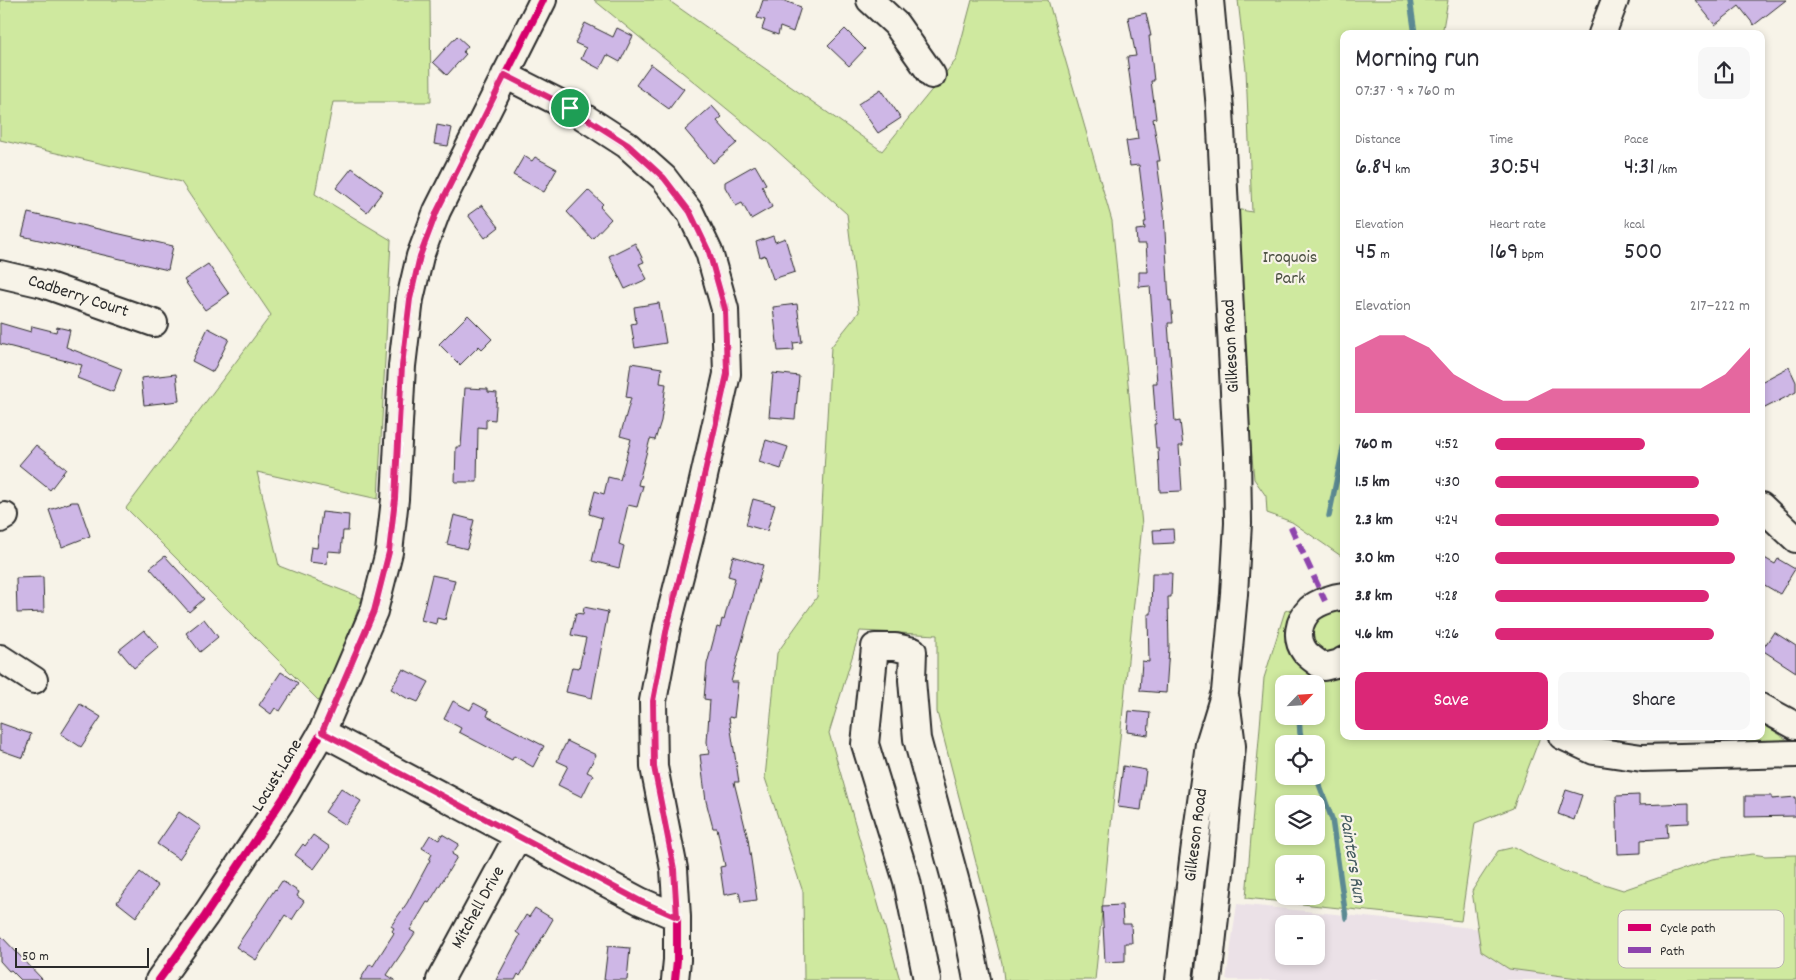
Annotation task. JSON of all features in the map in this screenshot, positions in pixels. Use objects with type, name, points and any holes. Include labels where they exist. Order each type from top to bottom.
[{"type":"street","name":"Locust Lane","points":[[159,980],[205,916],[286,794],[322,732],[374,611],[389,552],[395,499],[403,356],[410,299],[420,256],[437,211],[543,0]]},
{"type":"street","points":[[870,0],[896,24],[932,75]]},
{"type":"street","name":"Gilkeson Road","points":[[1180,980],[1193,860],[1209,744],[1225,692],[1238,523],[1237,452],[1220,109],[1210,0]]},
{"type":"street","points":[[1604,30],[1615,0]]},
{"type":"street","points":[[505,75],[570,108],[628,145],[664,178],[690,212],[706,244],[725,309],[727,374],[693,525],[667,627],[653,701],[654,767],[674,869],[677,917],[675,980]]},
{"type":"street","name":"Cadberry Court","points":[[0,274],[43,284],[154,323]]},
{"type":"street","points":[[1765,510],[1796,538]]},
{"type":"street","points":[[1340,597],[1325,601],[1311,608],[1298,632],[1300,643],[1306,654],[1324,667],[1340,663]]},
{"type":"street","points":[[927,980],[907,881],[865,744],[875,647],[912,651],[912,680],[917,739],[964,912],[977,980]]},
{"type":"street","points":[[0,658],[34,680]]},
{"type":"street","name":"Gilkeson Road","points":[[1208,980],[1232,746],[1225,692]]},
{"type":"street","points":[[1765,709],[1796,726]]},
{"type":"street","points":[[322,732],[640,901],[677,917]]},
{"type":"street","points":[[1570,740],[1594,752],[1642,758],[1732,746],[1796,754]]},
{"type":"street","name":"Mitchell Drive","points":[[440,980],[518,836]]},
{"type":"shaded area","points":[[1237,904],[1618,943],[1618,968],[1784,968],[1784,960],[1796,961],[1796,980],[1226,980]]},
{"type":"green space","points":[[0,0],[430,0],[431,102],[333,102],[315,194],[391,240],[378,499],[257,472],[279,566],[362,598],[323,705],[126,508],[271,315],[181,182],[0,140]]},
{"type":"green space","points":[[594,0],[668,0],[882,151],[956,60],[972,0],[1048,0],[1112,221],[1142,525],[1095,980],[1004,980],[1002,963],[937,712],[937,635],[860,631],[829,733],[900,980],[804,980],[803,892],[765,778],[777,653],[817,597],[831,347],[859,312],[847,214],[765,140]]},
{"type":"green space","name":"Iroquois Park","points":[[1238,0],[1448,0],[1443,30],[1340,30],[1340,555],[1292,522],[1267,513],[1266,496],[1254,479],[1230,208],[1252,212],[1246,70]]},
{"type":"green space","points":[[1340,590],[1340,740],[1539,740],[1513,808],[1475,823],[1461,921],[1311,905],[1325,905],[1325,855],[1275,855],[1275,901],[1246,898],[1264,678],[1285,611]]},
{"type":"green space","points":[[1765,725],[1789,741],[1788,744],[1744,743],[1745,740],[1765,740]]},
{"type":"green space","points":[[1515,847],[1563,871],[1623,890],[1713,859],[1753,854],[1765,856],[1796,855],[1796,980],[1593,980],[1509,969],[1481,951],[1472,891],[1498,851]]},
{"type":"building","points":[[763,0],[782,0],[801,7],[793,32],[780,27],[778,35],[762,29],[765,20],[757,18]]},
{"type":"building","points":[[1695,0],[1786,0],[1754,25],[1739,6],[1715,25]]},
{"type":"building","points":[[1146,13],[1151,36],[1149,36],[1154,81],[1151,81],[1156,118],[1153,119],[1160,161],[1157,161],[1164,214],[1169,301],[1171,300],[1173,323],[1168,323],[1175,422],[1180,421],[1183,446],[1179,446],[1182,491],[1160,492],[1158,448],[1156,448],[1154,424],[1156,424],[1153,383],[1157,383],[1150,286],[1139,287],[1139,272],[1148,272],[1146,244],[1137,244],[1136,230],[1145,229],[1144,222],[1146,222],[1139,165],[1130,166],[1126,141],[1138,139],[1127,57],[1136,56],[1128,17]]},
{"type":"building","points":[[585,23],[613,37],[617,28],[633,36],[620,62],[607,55],[600,69],[581,59],[586,48],[575,43]]},
{"type":"building","points":[[845,29],[865,49],[849,66],[828,46]]},
{"type":"building","points":[[457,36],[468,46],[463,52],[466,54],[447,75],[433,62]]},
{"type":"building","points":[[651,64],[684,89],[669,109],[636,85]]},
{"type":"building","points":[[881,89],[901,118],[878,133],[858,104]]},
{"type":"building","points":[[712,106],[722,117],[717,121],[737,143],[713,163],[685,130]]},
{"type":"building","points":[[437,125],[452,128],[448,146],[434,144]]},
{"type":"building","points":[[524,156],[532,161],[535,157],[557,169],[544,192],[513,175]]},
{"type":"building","points":[[755,165],[766,184],[762,186],[772,207],[751,219],[742,203],[736,206],[725,187],[725,182]]},
{"type":"building","points":[[352,168],[383,191],[367,212],[336,188]]},
{"type":"building","points":[[588,190],[603,204],[600,207],[611,219],[592,239],[567,212]]},
{"type":"building","points":[[482,205],[499,227],[485,238],[468,215]]},
{"type":"building","points":[[28,213],[173,246],[168,270],[22,236]]},
{"type":"building","points":[[773,236],[775,242],[785,238],[795,272],[773,279],[765,255],[760,257],[756,242]]},
{"type":"building","points":[[635,243],[644,262],[639,264],[647,279],[625,289],[609,256]]},
{"type":"building","points":[[208,264],[229,294],[205,310],[184,280]]},
{"type":"building","points":[[659,303],[666,343],[635,348],[631,324],[636,323],[634,307]]},
{"type":"building","points":[[797,304],[802,342],[793,343],[794,350],[778,351],[773,307]]},
{"type":"building","points":[[468,315],[492,339],[482,349],[479,346],[460,365],[439,344]]},
{"type":"building","points":[[0,323],[31,332],[32,326],[56,332],[57,327],[70,330],[66,347],[122,369],[113,392],[77,378],[82,365],[0,344]]},
{"type":"building","points":[[208,328],[229,339],[213,372],[192,361]]},
{"type":"building","points":[[631,363],[662,368],[660,383],[666,384],[661,421],[655,440],[650,439],[638,485],[643,486],[637,507],[628,505],[619,544],[624,546],[619,568],[592,561],[602,518],[589,514],[595,491],[604,494],[608,477],[620,480],[631,439],[620,436],[631,398],[626,397]]},
{"type":"building","points":[[1789,367],[1796,382],[1796,392],[1765,408],[1765,380]]},
{"type":"building","points":[[773,373],[799,376],[795,419],[769,417]]},
{"type":"building","points":[[176,374],[179,401],[144,405],[141,378]]},
{"type":"building","points":[[465,388],[488,389],[488,392],[497,393],[495,420],[486,419],[486,428],[478,427],[477,482],[455,482],[456,447],[461,447]]},
{"type":"building","points":[[766,440],[788,447],[781,469],[759,462]]},
{"type":"building","points":[[36,445],[66,469],[50,490],[19,465]]},
{"type":"building","points":[[753,499],[775,505],[767,531],[746,525]]},
{"type":"building","points":[[72,502],[78,502],[90,536],[62,547],[49,510]]},
{"type":"building","points":[[322,512],[349,515],[348,531],[343,531],[341,552],[328,551],[327,564],[309,562],[311,547],[317,548]]},
{"type":"building","points":[[454,515],[474,520],[467,549],[447,544]]},
{"type":"building","points":[[1173,529],[1174,543],[1154,544],[1153,530]]},
{"type":"building","points":[[165,556],[204,599],[189,612],[150,568]]},
{"type":"building","points":[[733,556],[763,565],[731,682],[738,682],[734,718],[729,717],[739,782],[734,782],[748,839],[757,900],[741,902],[739,892],[724,895],[720,867],[725,866],[717,828],[713,828],[706,801],[700,755],[709,754],[707,742],[710,700],[704,699],[707,664],[717,627],[720,628],[722,619],[724,620],[735,578],[728,576]]},
{"type":"building","points":[[1765,558],[1775,564],[1778,559],[1795,569],[1780,594],[1765,585]]},
{"type":"building","points":[[1152,573],[1172,573],[1171,597],[1168,597],[1169,648],[1166,693],[1140,691],[1142,661],[1149,662],[1148,614],[1151,614]]},
{"type":"building","points":[[432,575],[455,580],[445,620],[437,618],[436,624],[421,620]]},
{"type":"building","points":[[43,577],[44,612],[17,613],[16,578]]},
{"type":"building","points":[[584,607],[608,612],[592,698],[566,692],[572,667],[579,668],[586,638],[571,635],[576,613],[583,614]]},
{"type":"building","points":[[204,619],[218,637],[200,652],[186,633]]},
{"type":"building","points":[[144,630],[159,647],[134,668],[119,650]]},
{"type":"building","points":[[1774,632],[1796,646],[1796,672],[1765,652],[1765,646]]},
{"type":"building","points":[[403,669],[429,682],[418,702],[410,700],[391,689]]},
{"type":"building","points":[[281,672],[298,683],[280,711],[275,708],[271,714],[259,705]]},
{"type":"building","points":[[453,701],[470,710],[474,703],[489,711],[487,716],[544,746],[533,767],[514,756],[512,760],[459,732],[461,728],[444,719]]},
{"type":"building","points":[[80,704],[101,717],[81,747],[61,734]]},
{"type":"building","points":[[1129,711],[1150,713],[1148,735],[1127,732]]},
{"type":"building","points":[[0,723],[31,734],[23,758],[0,750]]},
{"type":"building","points":[[567,741],[596,755],[587,772],[593,775],[582,797],[558,785],[568,766],[557,761]]},
{"type":"building","points":[[1123,766],[1146,770],[1141,810],[1118,807]]},
{"type":"building","points":[[341,788],[361,801],[345,825],[325,812]]},
{"type":"building","points":[[1566,790],[1582,795],[1574,820],[1558,814]]},
{"type":"building","points":[[1639,795],[1639,805],[1689,803],[1689,823],[1667,824],[1668,838],[1641,840],[1641,853],[1618,854],[1616,796]]},
{"type":"building","points":[[1745,796],[1772,796],[1772,799],[1796,797],[1796,816],[1745,817]]},
{"type":"building","points":[[179,812],[201,827],[179,859],[157,844]]},
{"type":"building","points":[[442,834],[459,844],[452,854],[457,857],[410,930],[415,933],[387,975],[395,980],[360,980],[370,964],[373,966],[394,933],[392,931],[394,928],[391,926],[407,903],[430,860],[432,854],[422,848],[430,835],[439,840]]},
{"type":"building","points":[[313,835],[330,847],[314,869],[295,855]]},
{"type":"building","points":[[140,872],[158,886],[136,917],[117,902]]},
{"type":"building","points":[[282,881],[299,892],[297,896],[304,901],[292,920],[285,915],[256,960],[236,947]]},
{"type":"building","points":[[1122,905],[1123,924],[1131,924],[1132,943],[1125,943],[1125,961],[1105,962],[1102,906]]},
{"type":"building","points":[[535,908],[553,919],[520,976],[518,974],[515,980],[496,980],[520,935],[516,932],[526,915],[529,917]]},
{"type":"building","points":[[0,935],[43,980],[21,980],[11,970],[9,971],[0,961]]},
{"type":"building","points":[[608,946],[630,948],[627,980],[604,980]]},
{"type":"waterway","name":"Painters Run","points":[[1410,0],[1414,30]]},
{"type":"waterway","name":"Painters Run","points":[[1329,516],[1340,463]]},
{"type":"waterway","name":"Painters Run","points":[[1300,725],[1301,735]]},
{"type":"waterway","name":"Painters Run","points":[[1319,785],[1332,819],[1346,918]]},
{"type":"marked path","points":[[1291,527],[1325,601]]},
{"type":"cycle path","points":[[159,980],[205,916],[286,794],[322,732],[374,611],[389,552],[395,499],[402,366],[410,299],[420,256],[437,211],[543,0]]},
{"type":"cycle path","points":[[505,75],[570,108],[627,145],[664,178],[690,212],[709,252],[725,309],[727,374],[693,525],[667,627],[653,701],[654,767],[674,869],[677,917],[675,980]]},
{"type":"route","points":[[505,75],[570,108],[628,145],[664,178],[690,212],[709,252],[725,309],[727,374],[693,525],[667,627],[653,701],[654,767],[674,869],[677,917],[640,901],[322,732],[374,611],[389,552],[395,499],[402,366],[410,299],[420,256],[437,211],[505,75]]}]
